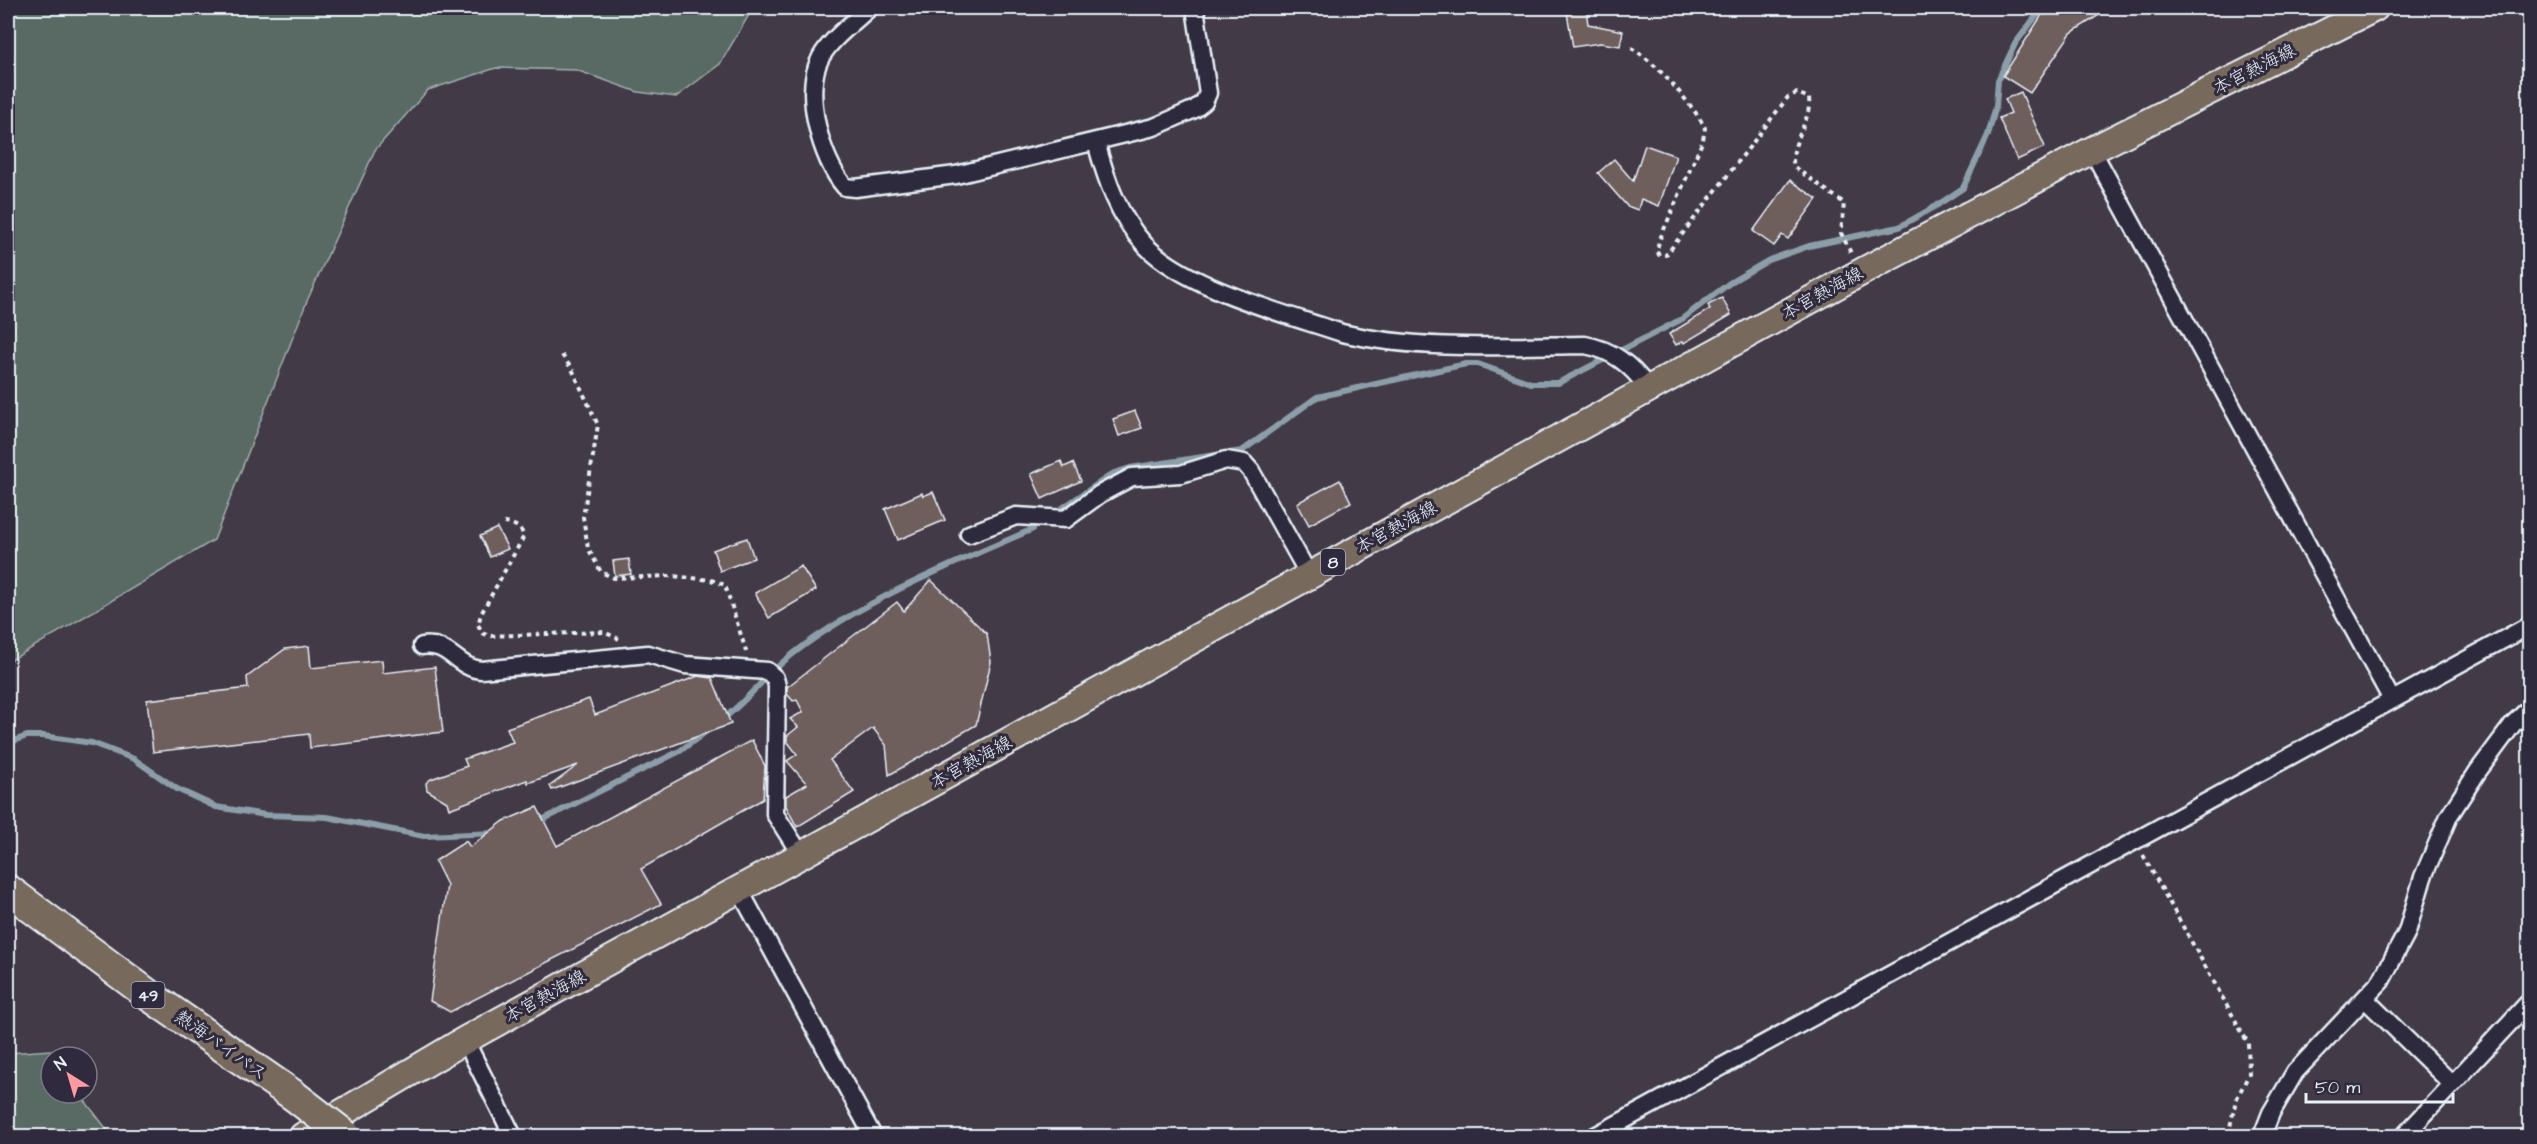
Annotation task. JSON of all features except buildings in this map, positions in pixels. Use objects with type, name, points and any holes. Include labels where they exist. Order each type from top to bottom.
[{"type":"highway","name":"熱海バイパス","points":[[8,890],[150,996],[292,1095],[346,1137]]},
{"type":"main road","name":"本宮熱海線","points":[[303,1137],[465,1040],[1648,388],[2092,150],[2375,8]]},
{"type":"street","points":[[869,8],[822,55],[814,80],[814,109],[829,165],[845,187],[855,188],[956,175],[1155,127],[1194,109],[1204,102],[1208,93],[1195,8]]},
{"type":"street","points":[[1096,142],[1106,178],[1122,212],[1134,230],[1155,255],[1199,281],[1342,333],[1364,338],[1443,346],[1585,345],[1605,349],[1637,372],[1648,388]]},
{"type":"street","points":[[2092,150],[2392,700]]},
{"type":"street","points":[[969,534],[1016,516],[1066,519],[1100,494],[1132,477],[1181,474],[1233,460],[1244,463],[1251,471],[1309,575]]},
{"type":"street","points":[[1595,1137],[2529,626]]},
{"type":"street","points":[[422,646],[440,646],[471,669],[481,670],[637,655],[656,656],[685,666],[753,672],[767,671],[777,681],[775,814],[801,855]]},
{"type":"street","points":[[2262,1137],[2271,1113],[2295,1072],[2343,1019],[2366,1000],[2381,981],[2407,932],[2423,878],[2449,816],[2478,771],[2513,724],[2529,708]]},
{"type":"street","points":[[739,889],[873,1137]]},
{"type":"street","points":[[2366,1000],[2451,1083]]},
{"type":"street","points":[[2404,1137],[2451,1083],[2529,1001]]},
{"type":"street","points":[[465,1040],[513,1137]]},
{"type":"path","points":[[1631,48],[1642,54],[1658,69],[1705,128],[1703,140],[1659,240],[1657,250],[1659,255],[1666,255],[1788,97],[1797,93],[1809,98],[1810,110],[1793,156],[1794,167],[1844,203],[1840,224],[1842,238],[1865,270]]},
{"type":"path","points":[[562,355],[573,371],[598,425],[582,517],[588,548],[601,572],[614,578],[672,576],[711,580],[725,585],[753,672]]},
{"type":"path","points":[[504,523],[513,524],[521,529],[524,536],[480,614],[478,625],[483,633],[488,636],[604,632],[630,645],[637,655]]},
{"type":"path","points":[[2135,842],[2248,1043],[2249,1074],[2236,1100],[2228,1137]]},
{"type":"green space","points":[[8,8],[753,8],[720,64],[676,97],[638,92],[576,70],[496,68],[428,90],[375,150],[307,301],[214,540],[8,662]]},
{"type":"green space","points":[[39,1051],[39,1105],[88,1105],[112,1136],[8,1136],[8,1053]]},
{"type":"waterway","points":[[1061,509],[1114,473],[1130,468],[1242,451],[1317,397],[1466,364],[1478,364],[1531,383],[1558,383],[1682,319],[1731,282],[1769,260],[1809,246],[1899,227],[1963,188],[1988,135],[1996,106],[1998,80],[2015,44],[2042,8]]},
{"type":"waterway","points":[[723,719],[783,662],[840,622],[903,587],[1033,529]]},
{"type":"waterway","points":[[538,822],[680,751],[708,730]]},
{"type":"waterway","points":[[8,743],[27,736],[92,743],[134,759],[177,789],[216,807],[266,815],[327,817],[424,836],[496,833]]}]
